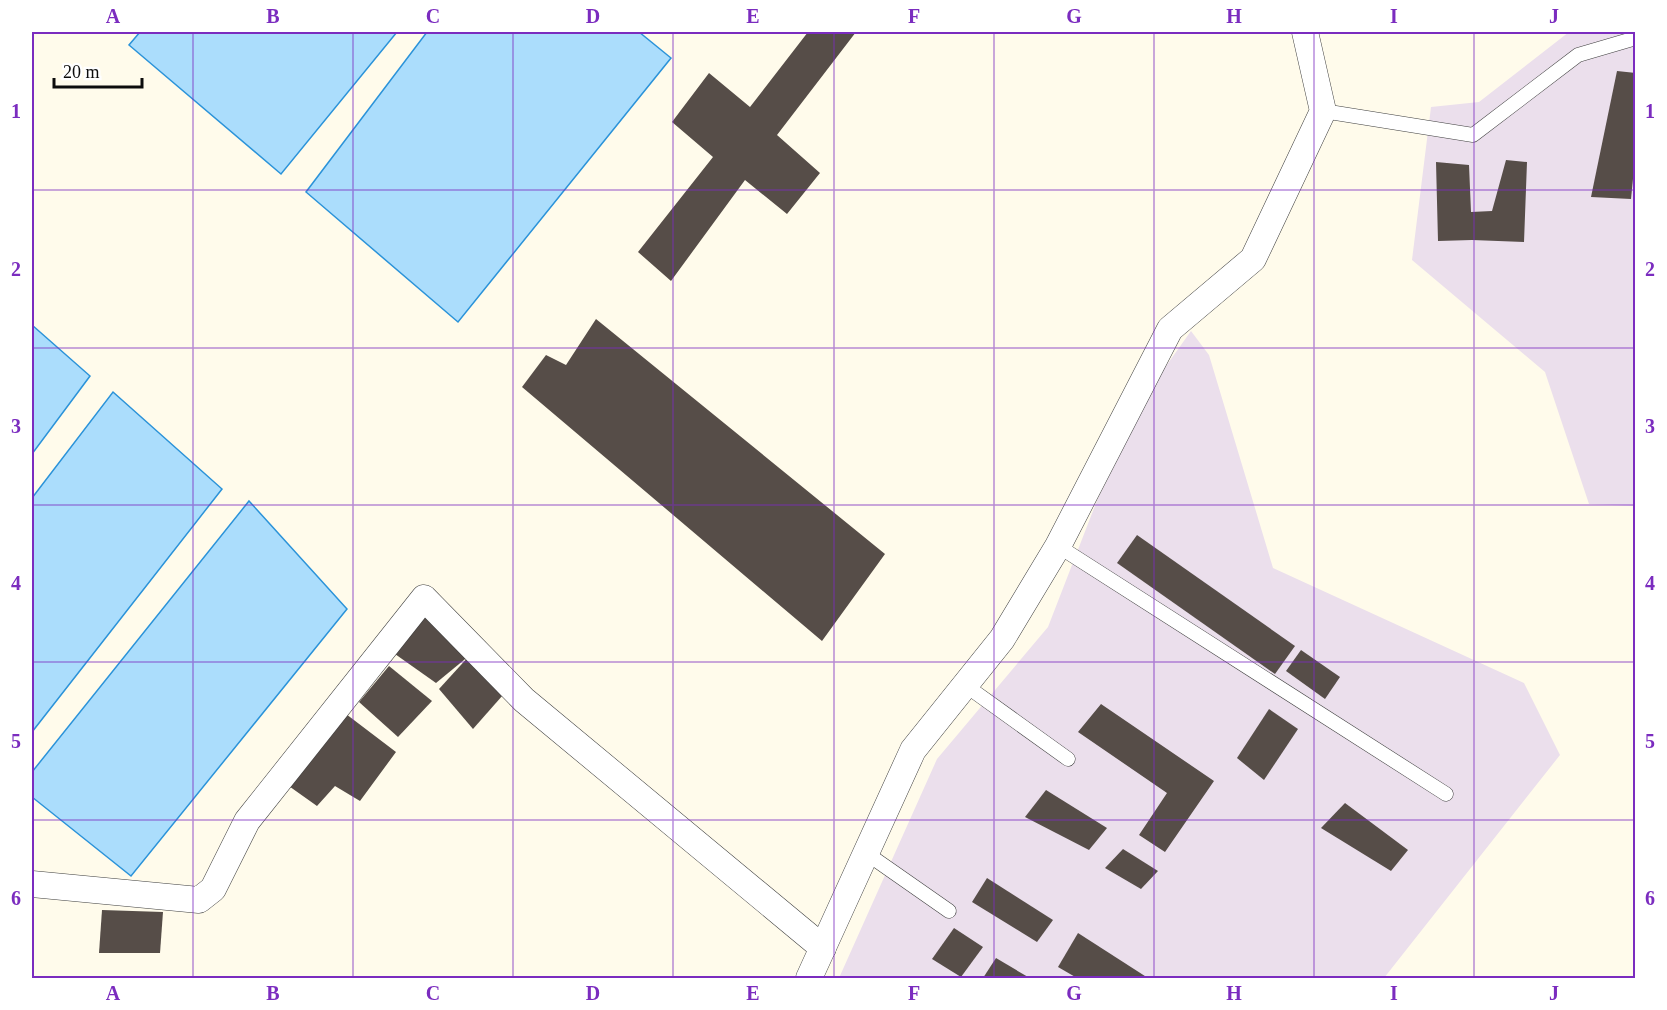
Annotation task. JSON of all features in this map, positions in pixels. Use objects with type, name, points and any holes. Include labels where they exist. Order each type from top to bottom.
[{"type":"street","points":[[809,978],[913,750],[1002,639],[1058,546],[1170,329],[1253,259],[1323,111],[1305,32]]},
{"type":"street","points":[[32,884],[199,900],[213,889],[247,821],[424,598],[524,700],[823,948]]},
{"type":"lane","points":[[1323,111],[1473,135],[1578,55],[1635,38]]},
{"type":"lane","points":[[1058,546],[1446,794]]},
{"type":"lane","points":[[965,686],[1068,759]]},
{"type":"lane","points":[[866,853],[949,911]]},
{"type":"shaded area","points":[[1569,32],[1635,32],[1635,506],[1589,504],[1545,372],[1412,260],[1431,107],[1479,102]]},
{"type":"shaded area","points":[[1191,331],[1209,355],[1273,568],[1524,683],[1560,755],[1384,978],[839,978],[937,759],[1048,627],[1098,498],[1161,373]]},
{"type":"water","points":[[140,32],[397,32],[281,174],[129,45]]},
{"type":"water","points":[[427,32],[639,32],[671,58],[458,322],[306,192]]},
{"type":"water","points":[[32,325],[90,376],[32,454]]},
{"type":"water","points":[[113,392],[222,489],[32,732],[32,498]]},
{"type":"water","points":[[249,501],[347,609],[131,876],[32,797],[32,772]]},
{"type":"building","points":[[808,32],[856,32],[777,135],[820,173],[787,214],[745,180],[671,281],[638,252],[713,157],[672,122],[709,73],[750,107]]},
{"type":"building","points":[[1617,71],[1636,73],[1636,149],[1631,199],[1591,197]]},
{"type":"building","points":[[1506,160],[1527,162],[1524,242],[1438,241],[1436,162],[1469,165],[1471,212],[1492,211]]},
{"type":"building","points":[[596,319],[885,554],[822,641],[522,387],[546,355],[566,365]]},
{"type":"building","points":[[1137,535],[1295,646],[1275,674],[1117,563]]},
{"type":"building","points":[[427,609],[470,655],[436,683],[395,654]]},
{"type":"building","points":[[1301,650],[1340,677],[1325,699],[1286,671]]},
{"type":"building","points":[[470,655],[510,687],[473,729],[439,689]]},
{"type":"building","points":[[389,666],[432,701],[398,737],[359,702]]},
{"type":"building","points":[[1101,704],[1214,781],[1165,852],[1139,835],[1167,793],[1078,732]]},
{"type":"building","points":[[1269,709],[1298,729],[1264,780],[1237,758]]},
{"type":"building","points":[[346,714],[396,752],[360,801],[335,786],[317,806],[286,784]]},
{"type":"building","points":[[1046,790],[1107,828],[1089,850],[1025,817]]},
{"type":"building","points":[[1345,803],[1408,850],[1391,871],[1321,828]]},
{"type":"building","points":[[1123,849],[1158,871],[1141,889],[1105,868]]},
{"type":"building","points":[[987,878],[1053,920],[1037,942],[972,902]]},
{"type":"building","points":[[102,910],[163,912],[160,953],[99,953]]},
{"type":"building","points":[[954,928],[983,947],[961,977],[932,959]]},
{"type":"building","points":[[1078,933],[1148,978],[1077,978],[1058,967]]},
{"type":"building","points":[[996,958],[1028,977],[983,978]]}]
